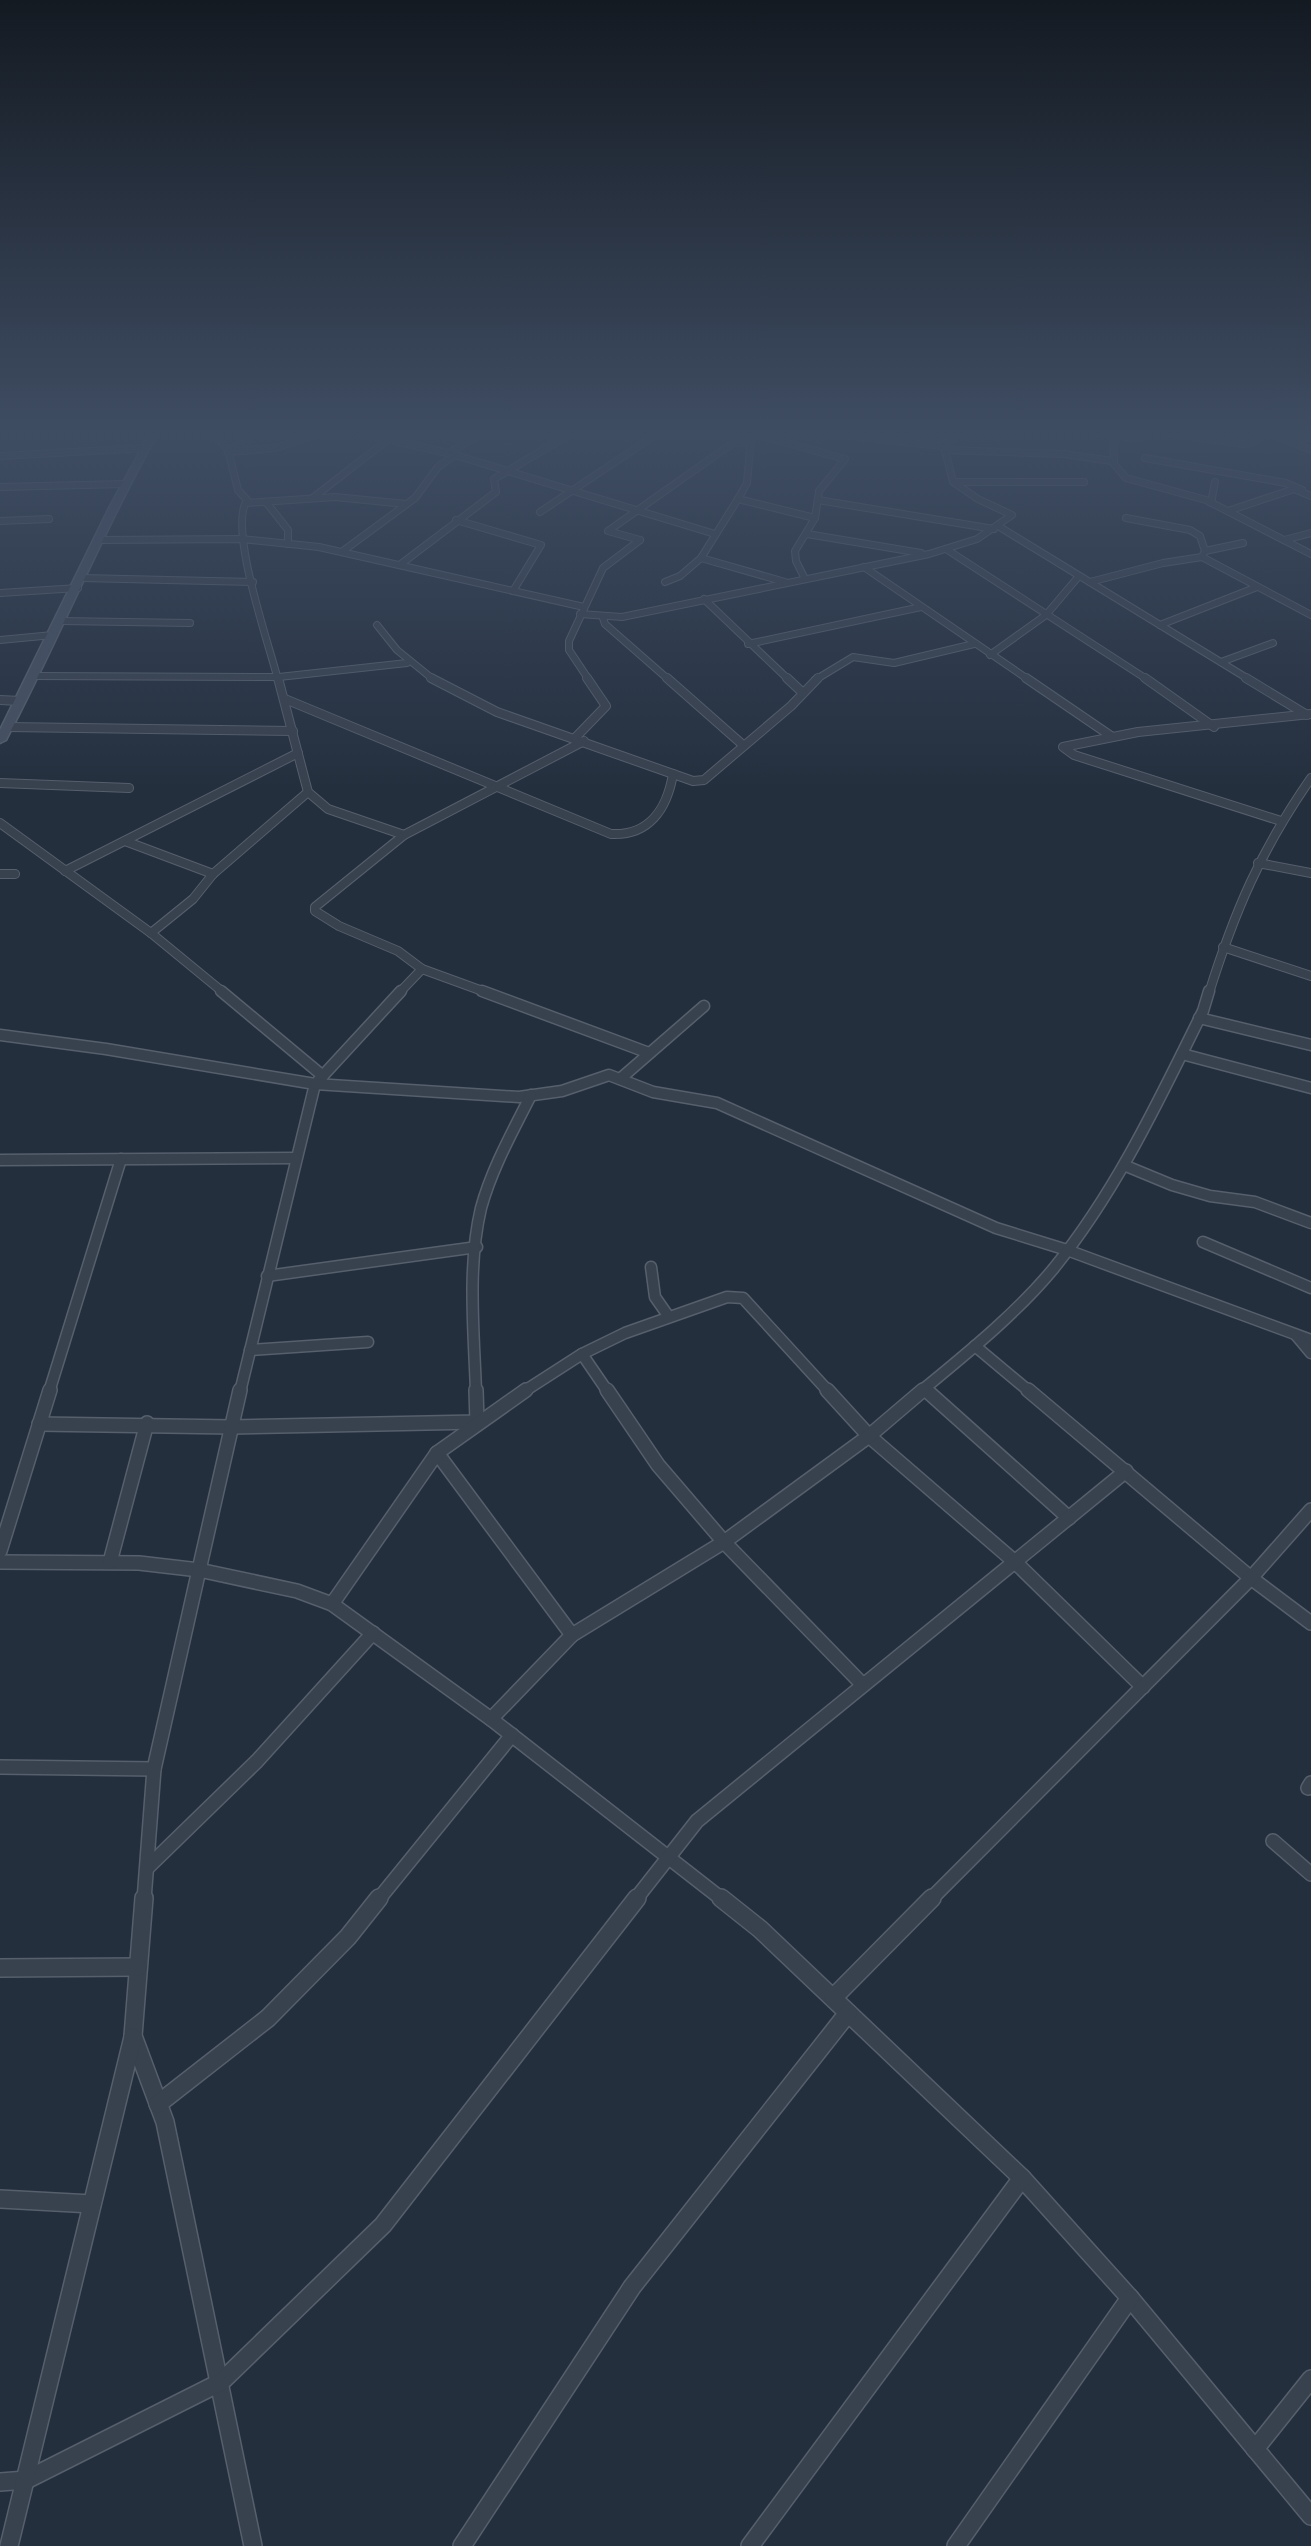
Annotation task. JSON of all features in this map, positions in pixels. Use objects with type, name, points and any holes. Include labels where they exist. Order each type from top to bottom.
[{"type":"main road","points":[[0,740],[94,552]]},
{"type":"street","points":[[245,552],[308,792],[328,809],[404,835]]},
{"type":"street","points":[[347,552],[513,591],[603,618],[936,552]]},
{"type":"street","points":[[401,564],[416,552]]},
{"type":"street","points":[[513,591],[537,552]]},
{"type":"street","points":[[623,552],[608,562],[569,641],[569,650],[606,706],[580,740],[404,835],[315,907],[319,915],[376,940],[422,969],[649,1053]]},
{"type":"street","points":[[665,582],[680,576],[705,552]]},
{"type":"street","points":[[796,552],[794,556],[805,579]]},
{"type":"street","points":[[916,552],[929,554]]},
{"type":"street","points":[[950,552],[1138,673],[1214,727]]},
{"type":"street","points":[[1038,552],[1309,715]]},
{"type":"street","points":[[1090,582],[1211,552]]},
{"type":"street","points":[[1203,554],[1311,615]]},
{"type":"street","points":[[701,558],[787,582]]},
{"type":"street","points":[[864,567],[1111,736]]},
{"type":"street","points":[[990,655],[1046,615],[1079,576]]},
{"type":"street","points":[[0,593],[80,583],[253,582]]},
{"type":"street","points":[[1160,625],[1257,587]]},
{"type":"street","points":[[704,599],[803,693]]},
{"type":"street","points":[[748,644],[921,607]]},
{"type":"street","points":[[603,618],[605,624],[743,745]]},
{"type":"street","points":[[60,621],[190,623]]},
{"type":"street","points":[[377,625],[407,663],[441,687],[488,708],[693,781],[704,780],[815,680],[846,659],[853,657],[894,663],[974,644]]},
{"type":"street","points":[[0,640],[53,635]]},
{"type":"street","points":[[1221,662],[1273,643]]},
{"type":"street","points":[[33,676],[279,677],[407,663]]},
{"type":"street","points":[[285,699],[611,834],[627,837],[641,830],[663,810],[671,792],[673,774]]},
{"type":"street","points":[[0,700],[20,701]]},
{"type":"street","points":[[1281,821],[1074,755],[1063,747],[1069,743],[1111,736],[1309,715]]},
{"type":"street","points":[[8,727],[293,731]]},
{"type":"street","points":[[65,871],[298,753]]},
{"type":"street","points":[[491,1719],[572,1635],[724,1542],[869,1436],[975,1346],[1053,1269],[1126,1166],[1199,1018],[1223,947],[1258,863],[1281,821],[1310,782]]},
{"type":"street","points":[[0,783],[129,788]]},
{"type":"street","points":[[151,933],[193,899],[213,874],[308,792]]},
{"type":"street","points":[[0,823],[151,933],[319,1080]]},
{"type":"street","points":[[125,841],[213,874]]},
{"type":"street","points":[[1258,863],[1311,873]]},
{"type":"street","points":[[0,874],[15,874]]},
{"type":"street","points":[[1223,947],[1311,976]]},
{"type":"street","points":[[9,2546],[133,2036],[154,1769],[296,1158],[319,1080],[422,969]]},
{"type":"street","points":[[620,1079],[704,1006]]},
{"type":"street","points":[[1199,1018],[1311,1045]]},
{"type":"street","points":[[1,1038],[106,1049],[319,1080],[531,1095],[562,1091],[609,1075],[653,1092],[717,1103],[996,1228],[1067,1250],[1311,1340]]},
{"type":"street","points":[[1182,1054],[1311,1088]]},
{"type":"street","points":[[477,1422],[475,1307],[479,1217],[506,1146],[531,1095]]},
{"type":"street","points":[[0,1160],[296,1158]]},
{"type":"street","points":[[0,1551],[121,1159]]},
{"type":"street","points":[[1126,1166],[1172,1185],[1210,1196],[1255,1202],[1311,1223]]},
{"type":"street","points":[[1203,1242],[1311,1288]]},
{"type":"street","points":[[267,1276],[477,1247]]},
{"type":"street","points":[[651,1267],[655,1297],[669,1317]]},
{"type":"street","points":[[332,1604],[437,1453],[477,1422],[582,1354],[625,1333],[727,1297],[743,1298],[869,1436],[1015,1562],[1143,1687]]},
{"type":"street","points":[[1295,1334],[1311,1353]]},
{"type":"street","points":[[250,1350],[368,1342]]},
{"type":"street","points":[[975,1346],[1251,1578],[1311,1623]]},
{"type":"street","points":[[582,1354],[658,1465],[724,1542],[863,1685]]},
{"type":"street","points":[[924,1389],[1069,1518]]},
{"type":"street","points":[[39,1424],[147,1423],[232,1427],[477,1422]]},
{"type":"street","points":[[110,1562],[147,1423]]},
{"type":"street","points":[[437,1453],[572,1635]]},
{"type":"street","points":[[0,2482],[26,2480],[221,2382],[383,2225],[697,1821],[1126,1471]]},
{"type":"street","points":[[833,1998],[1251,1578],[1311,1510]]},
{"type":"street","points":[[0,1562],[110,1562],[199,1570],[297,1591],[332,1604],[373,1633],[512,1735],[760,1929],[1022,2178],[1130,2298],[1311,2516]]},
{"type":"street","points":[[148,1867],[257,1761],[373,1633]]},
{"type":"street","points":[[158,2104],[268,2018],[348,1937],[512,1735]]},
{"type":"street","points":[[0,1767],[154,1769]]},
{"type":"street","points":[[1273,1841],[1311,1874]]},
{"type":"street","points":[[0,1968],[138,1967]]},
{"type":"street","points":[[462,2546],[632,2287],[848,2013]]},
{"type":"street","points":[[133,2036],[165,2122],[253,2546]]},
{"type":"street","points":[[750,2546],[1022,2178]]},
{"type":"street","points":[[0,2199],[92,2204]]},
{"type":"street","points":[[956,2546],[1130,2298]]},
{"type":"street","points":[[1255,2449],[1311,2379]]}]
